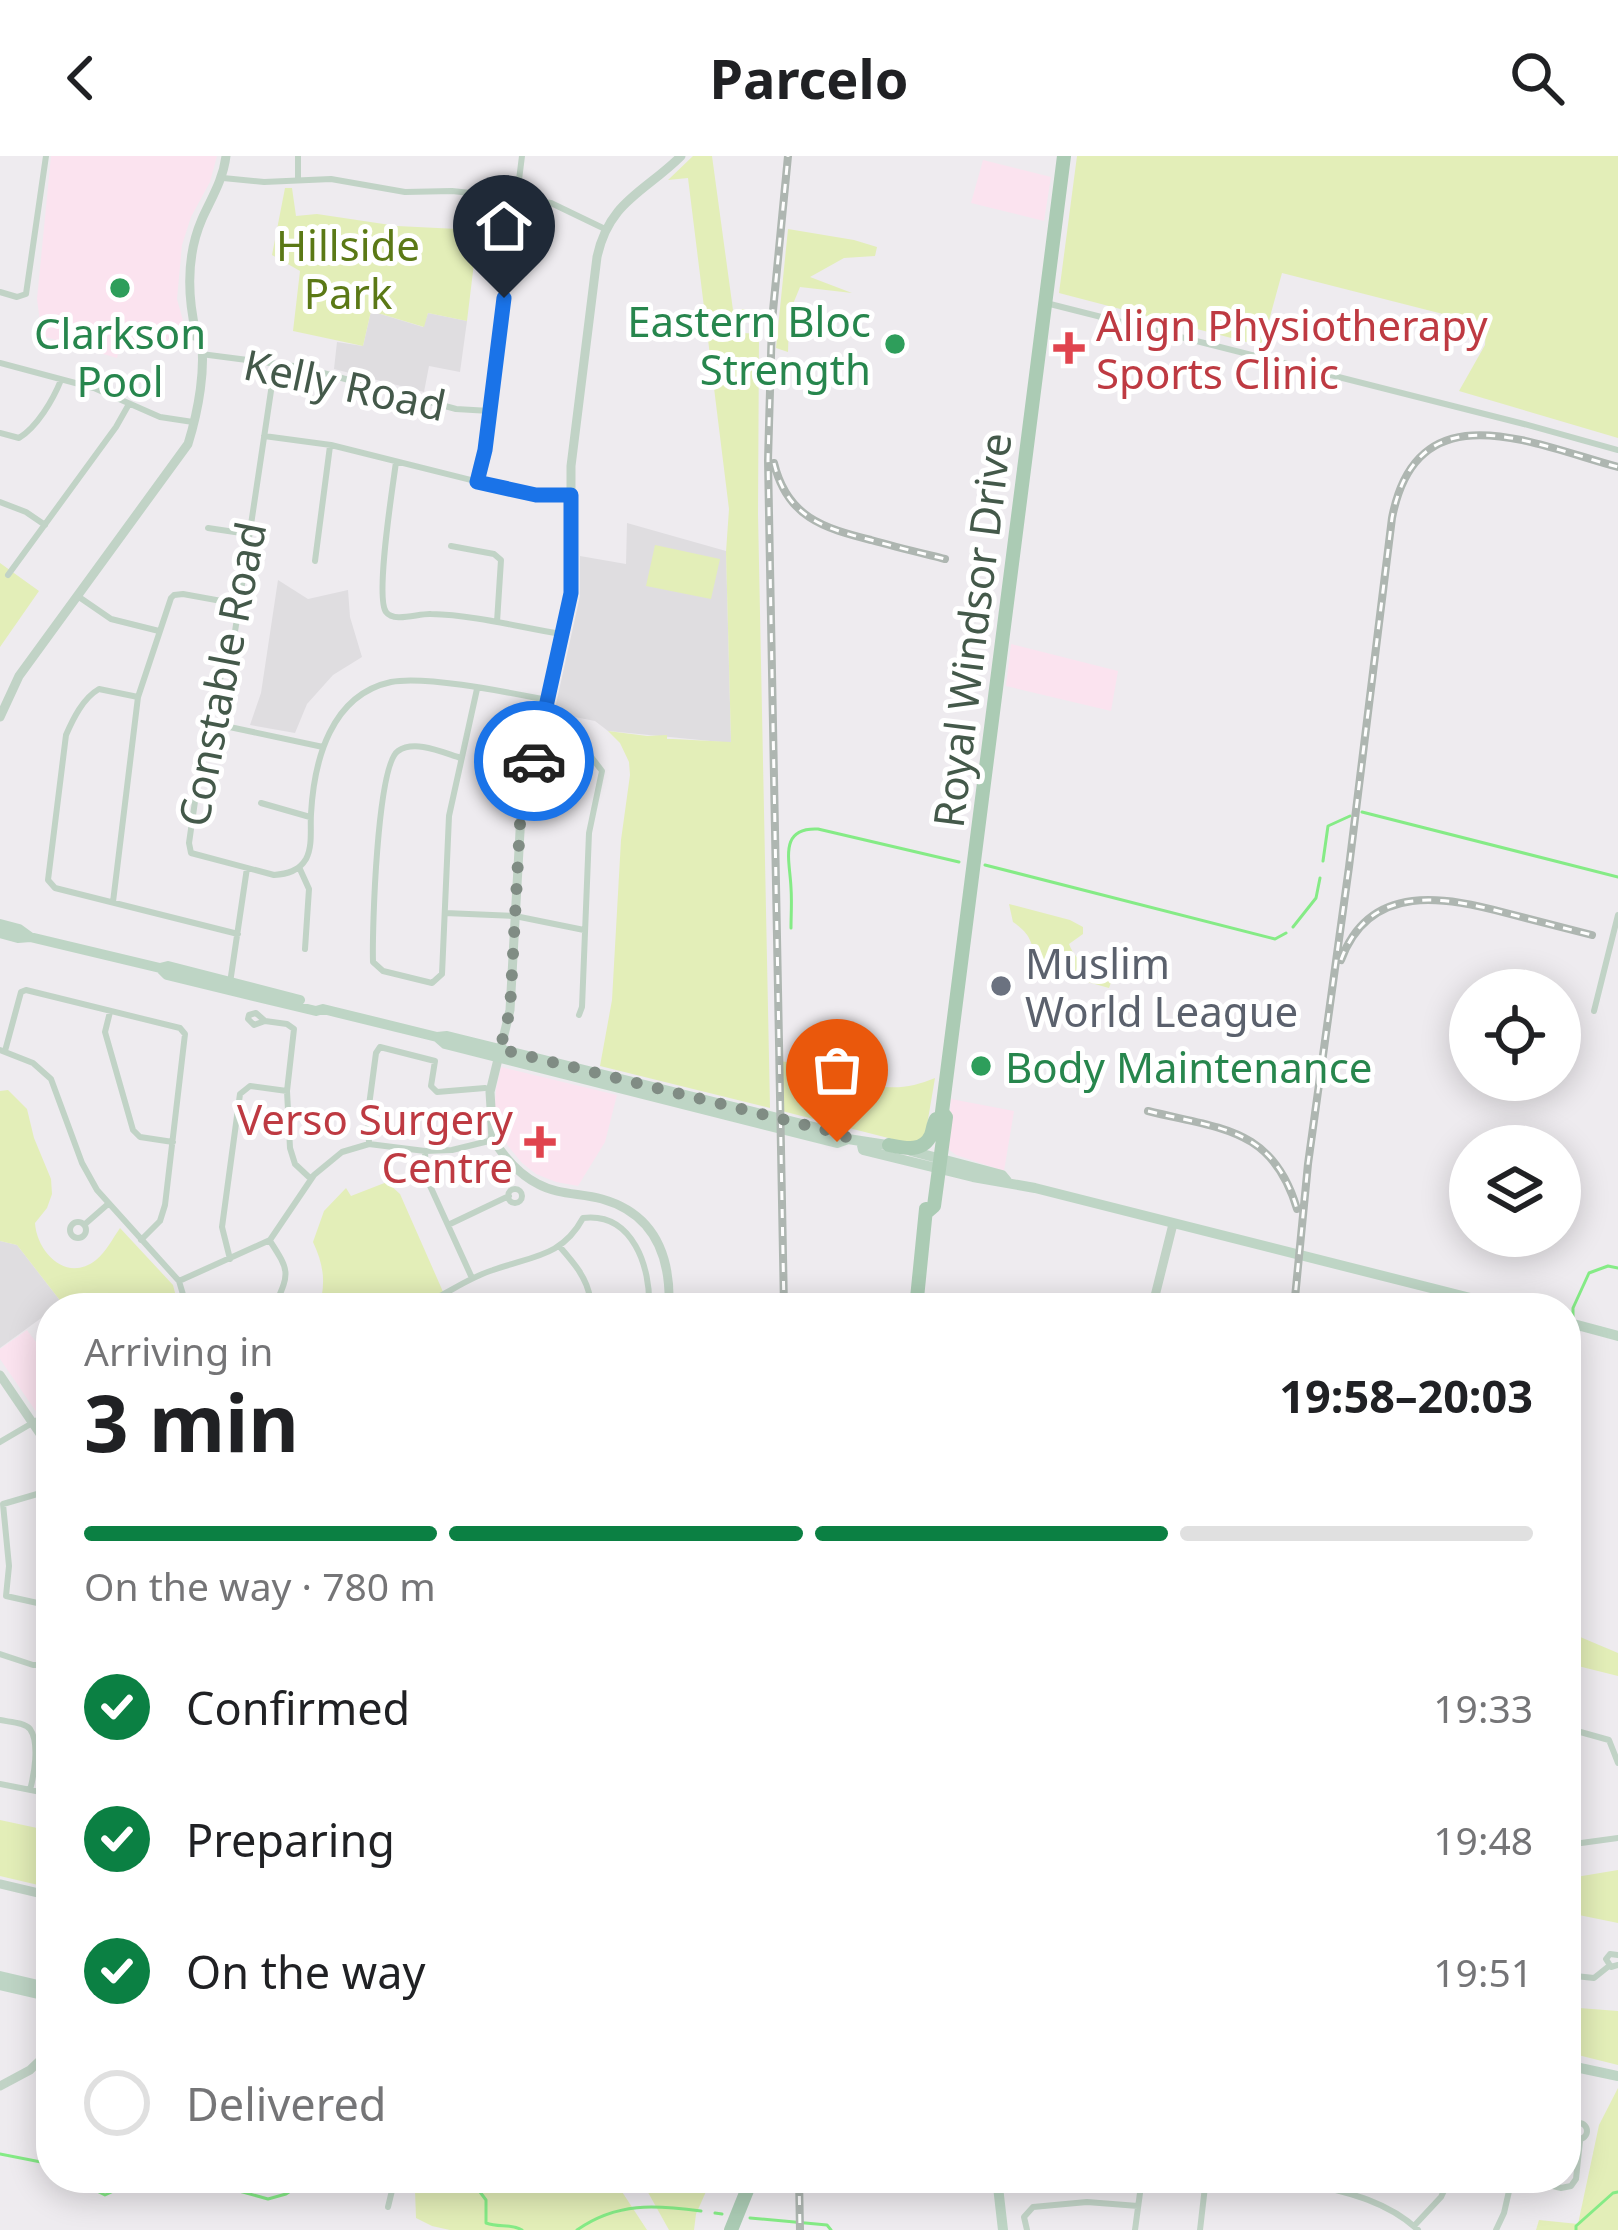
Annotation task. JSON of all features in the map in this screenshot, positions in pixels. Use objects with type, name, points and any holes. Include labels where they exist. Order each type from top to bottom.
[{"type":"main road","name":"Royal Windsor Drive","points":[[918,1293],[927,1212],[934,1206],[935,1162],[946,1117],[939,1115],[1064,156]]},
{"type":"main road","points":[[0,924],[30,937]]},
{"type":"main road","points":[[0,934],[168,966],[436,1037],[445,1044],[496,1053],[837,1142],[867,1140],[919,1147],[929,1138],[939,1115]]},
{"type":"main road","points":[[855,1140],[863,1150],[935,1162]]},
{"type":"main road","points":[[889,1145],[1000,1183],[1007,1181],[1451,1293]]},
{"type":"main road","points":[[1581,1326],[1618,1336]]},
{"type":"main road","points":[[0,1976],[36,1984]]},
{"type":"main road","points":[[0,1985],[36,1994]]},
{"type":"main road","points":[[1581,2068],[1614,2075]]},
{"type":"main road","points":[[731,2230],[746,2193]]},
{"type":"main road","points":[[999,2193],[1003,2230]]},
{"type":"street","points":[[0,292],[17,297],[26,293],[46,156]]},
{"type":"street","points":[[0,717],[19,676],[183,452],[194,422],[201,352],[194,336],[190,298],[191,252],[223,178],[226,156]]},
{"type":"street","points":[[298,156],[298,180]]},
{"type":"street","points":[[477,482],[522,156]]},
{"type":"street","points":[[670,1293],[666,1260],[655,1238],[630,1211],[602,1198],[551,1190],[509,1162],[486,1121],[484,1088],[510,1010],[520,824],[571,593],[571,466],[597,257],[605,229],[632,194],[681,156]]},
{"type":"street","points":[[223,178],[264,182],[331,179],[405,192],[516,198],[551,203],[605,229]]},
{"type":"street","points":[[1045,302],[1618,450]]},
{"type":"street","name":"Kelly Road","points":[[201,352],[301,367],[456,409],[490,411]]},
{"type":"street","points":[[0,363],[94,388],[160,417],[194,422]]},
{"type":"street","name":"Constable Road","points":[[275,364],[233,645],[206,722],[189,848],[196,856],[274,875],[299,867]]},
{"type":"street","points":[[0,433],[19,438],[28,432],[61,379]]},
{"type":"street","points":[[8,575],[129,404]]},
{"type":"street","points":[[264,436],[331,445],[536,495],[571,495]]},
{"type":"street","points":[[315,562],[331,445]]},
{"type":"street","points":[[396,462],[384,558],[386,613],[497,622],[561,634]]},
{"type":"street","points":[[0,502],[45,525]]},
{"type":"street","points":[[208,528],[248,534]]},
{"type":"street","points":[[451,546],[494,554],[501,560],[497,622]]},
{"type":"street","points":[[113,903],[138,697],[174,595],[238,604]]},
{"type":"street","points":[[79,597],[111,619],[159,631]]},
{"type":"street","points":[[305,950],[309,889],[299,867],[310,848],[310,817],[323,747],[348,705],[375,688],[407,681],[547,700]]},
{"type":"street","points":[[138,697],[99,689],[66,735],[47,876],[55,888],[238,934]]},
{"type":"street","points":[[461,758],[414,745],[401,748],[391,758],[380,810],[376,968],[436,982],[442,974],[448,823],[477,689]]},
{"type":"street","points":[[206,722],[323,747]]},
{"type":"street","points":[[538,744],[592,758],[602,771],[589,833],[579,1015]]},
{"type":"street","points":[[261,803],[310,817]]},
{"type":"street","points":[[230,986],[247,868]]},
{"type":"street","points":[[445,913],[515,916],[584,930]]},
{"type":"street","points":[[1594,1011],[1618,915]]},
{"type":"street","points":[[141,1240],[160,1221],[165,1205],[185,1034],[180,1028],[21,992],[3,1050],[33,1063],[51,1079],[82,1163],[108,1204],[141,1240],[179,1281],[183,1293]]},
{"type":"street","points":[[110,1012],[105,1032],[133,1130],[140,1137],[173,1142]]},
{"type":"street","points":[[265,1021],[294,1029],[287,1091],[291,1154],[311,1179]]},
{"type":"street","points":[[369,1144],[368,1113],[380,1047],[435,1060],[431,1086],[437,1092],[484,1088]]},
{"type":"street","points":[[493,1140],[490,1100],[496,1053]]},
{"type":"street","points":[[230,1258],[222,1227],[240,1094],[250,1086],[287,1091]]},
{"type":"street","points":[[179,1281],[270,1240],[311,1179],[342,1152],[369,1144],[425,1151],[462,1149],[493,1140]]},
{"type":"street","points":[[425,1151],[426,1177],[472,1279]]},
{"type":"street","points":[[448,1226],[509,1196]]},
{"type":"street","points":[[84,1225],[108,1204]]},
{"type":"street","points":[[447,1293],[560,1247],[585,1216],[613,1224],[635,1244],[643,1256],[650,1293]]},
{"type":"street","points":[[1156,1293],[1173,1223]]},
{"type":"street","points":[[270,1240],[286,1266],[280,1293]]},
{"type":"street","points":[[560,1247],[590,1293]]},
{"type":"street","points":[[0,1375],[36,1426]]},
{"type":"street","points":[[0,1442],[34,1423]]},
{"type":"street","points":[[36,1494],[3,1504],[9,1566],[5,1596],[36,1603]]},
{"type":"street","points":[[0,1654],[36,1665]]},
{"type":"street","points":[[0,1720],[30,1729],[36,1757]]},
{"type":"street","points":[[1581,1732],[1610,1740],[1618,1763]]},
{"type":"street","points":[[29,1790],[36,1766]]},
{"type":"street","points":[[0,1784],[36,1791]]},
{"type":"street","points":[[1581,1843],[1618,1838]]},
{"type":"street","points":[[0,1884],[36,1893]]},
{"type":"street","points":[[1581,1977],[1594,1978],[1614,1965],[1607,1957],[1618,1955]]},
{"type":"street","points":[[0,2086],[36,2064]]},
{"type":"street","points":[[388,2207],[391,2193]]},
{"type":"street","points":[[1135,2230],[1140,2193]]},
{"type":"street","points":[[1200,2230],[1204,2193]]},
{"type":"street","points":[[1346,2193],[1373,2200],[1416,2228],[1443,2193]]},
{"type":"street","points":[[1496,2230],[1509,2193]]},
{"type":"street","points":[[1027,2230],[1024,2217],[1033,2207],[1087,2202],[1138,2206]]},
{"type":"shaded area","points":[[51,156],[217,156],[182,245],[177,299],[190,346],[121,341],[117,358],[42,336],[37,299]]},
{"type":"shaded area","points":[[983,160],[1051,177],[1044,221],[971,203]]},
{"type":"shaded area","points":[[371,311],[423,327],[428,313],[467,321],[460,372],[429,366],[424,392],[334,369],[337,342],[363,346]]},
{"type":"shaded area","points":[[627,523],[726,551],[731,743],[608,731],[595,721],[554,713],[580,596],[580,556],[626,564]]},
{"type":"shaded area","points":[[278,580],[308,599],[348,590],[362,657],[333,675],[307,704],[295,733],[250,725],[261,693]]},
{"type":"shaded area","points":[[1011,644],[1118,671],[1111,711],[1006,686]]},
{"type":"shaded area","points":[[501,1067],[617,1095],[605,1142],[578,1186],[536,1174],[508,1146],[495,1107]]},
{"type":"shaded area","points":[[951,1099],[1014,1111],[1004,1171],[947,1148]]},
{"type":"shaded area","points":[[0,1241],[17,1245],[54,1293],[36,1293],[36,1322],[0,1348]]},
{"type":"shaded area","points":[[27,1330],[36,1342],[36,1412],[0,1359],[0,1349]]},
{"type":"green space","points":[[693,156],[712,156],[733,310],[745,309],[744,333],[759,334],[770,1108],[600,1066],[612,1000],[621,840],[630,775],[620,743],[608,731],[731,742],[729,509],[688,178],[668,180]]},
{"type":"green space","points":[[1077,156],[1618,156],[1618,438],[1459,391],[1485,345],[1486,325],[1282,273],[1262,346],[1059,293]]},
{"type":"green space","name":"Hillside Park","points":[[285,188],[292,188],[296,216],[317,214],[397,226],[478,230],[467,321],[428,313],[424,327],[371,311],[363,346],[293,331],[300,271],[272,255]]},
{"type":"green space","points":[[788,229],[877,247],[875,256],[844,258],[810,277],[852,293],[800,287],[793,304],[807,310],[802,324],[789,321],[788,352],[776,348]]},
{"type":"green space","points":[[655,545],[720,559],[711,599],[646,586]]},
{"type":"green space","points":[[0,563],[39,591],[0,647]]},
{"type":"green space","points":[[1009,904],[1083,927],[1083,934],[1069,944],[1087,965],[1115,971],[1109,988],[1034,961],[1029,938],[1013,922]]},
{"type":"green space","points":[[781,1061],[831,1066],[867,1084],[887,1087],[935,1078],[925,1137],[912,1144],[782,1111]]},
{"type":"green space","points":[[8,1090],[27,1109],[51,1179],[47,1208],[35,1223],[48,1254],[64,1266],[85,1266],[100,1257],[120,1228],[175,1293],[54,1293],[17,1245],[0,1241],[0,1091]]},
{"type":"green space","points":[[387,1182],[400,1194],[444,1293],[322,1293],[323,1274],[313,1242],[324,1211],[346,1188],[351,1196]]},
{"type":"green space","points":[[1581,1637],[1618,1653],[1618,1676],[1581,1667]]},
{"type":"green space","points":[[0,1820],[36,1828],[36,1884],[0,1876]]},
{"type":"green space","points":[[1618,1870],[1618,1923],[1581,1915],[1581,1876]]},
{"type":"green space","points":[[1581,2008],[1618,2011],[1618,2065],[1581,2056]]},
{"type":"green space","points":[[1618,2088],[1618,2230],[1536,2230],[1539,2220],[1578,2224],[1599,2125]]},
{"type":"green space","points":[[415,2193],[623,2193],[647,2230],[450,2230],[416,2218]]},
{"type":"green space","points":[[648,2193],[705,2193],[694,2230],[669,2230]]},
{"type":"waterway","points":[[1362,812],[1618,877]]},
{"type":"waterway","points":[[1323,861],[1328,826],[1350,816]]},
{"type":"waterway","points":[[791,928],[789,848],[805,830],[818,829],[959,862]]},
{"type":"waterway","points":[[985,865],[1275,939],[1286,933]]},
{"type":"waterway","points":[[1293,927],[1316,898],[1320,878]]},
{"type":"waterway","points":[[1580,1293],[1589,1273],[1608,1266],[1618,1268]]},
{"type":"waterway","points":[[0,2154],[36,2161]]},
{"type":"waterway","points":[[1576,2230],[1618,2192]]},
{"type":"waterway","points":[[101,2193],[109,2193]]},
{"type":"waterway","points":[[246,2193],[268,2199],[288,2193]]},
{"type":"waterway","points":[[481,2193],[486,2200],[486,2223],[522,2230]]},
{"type":"waterway","points":[[577,2230],[622,2210],[701,2211]]},
{"type":"waterway","points":[[715,2213],[722,2214]]},
{"type":"waterway","points":[[750,2218],[827,2225],[831,2230]]},
{"type":"railway","points":[[784,1293],[768,460],[772,321],[788,156]]},
{"type":"railway","points":[[1295,1293],[1392,518],[1405,478],[1426,452],[1452,439],[1482,435],[1550,447],[1618,467]]},
{"type":"railway","points":[[774,463],[788,496],[823,525],[945,559]]},
{"type":"railway","points":[[1341,960],[1354,935],[1371,917],[1412,901],[1461,903],[1592,935]]},
{"type":"railway","points":[[1148,1111],[1220,1128],[1258,1147],[1287,1182],[1297,1209]]},
{"type":"railway","points":[[799,2193],[800,2230]]},
{"type":"way so far","points":[[534,761],[520,824],[510,1010],[500,1049],[848,1138],[837,1142]]},
{"type":"place","name":"Clarkson Pool","points":[[120,288]]},
{"type":"place","name":"Eastern Bloc Strength","points":[[895,344]]},
{"type":"place","name":"Align Physiotherapy Sports Clinic","points":[[1069,348]]},
{"type":"place","name":"Muslim World League","points":[[1001,986]]},
{"type":"place","name":"Body Maintenance","points":[[981,1066]]},
{"type":"place","name":"Verso Surgery Centre","points":[[540,1142]]},
{"type":"route","points":[[504,298],[477,482],[536,495],[571,495],[571,593],[534,761]]}]
